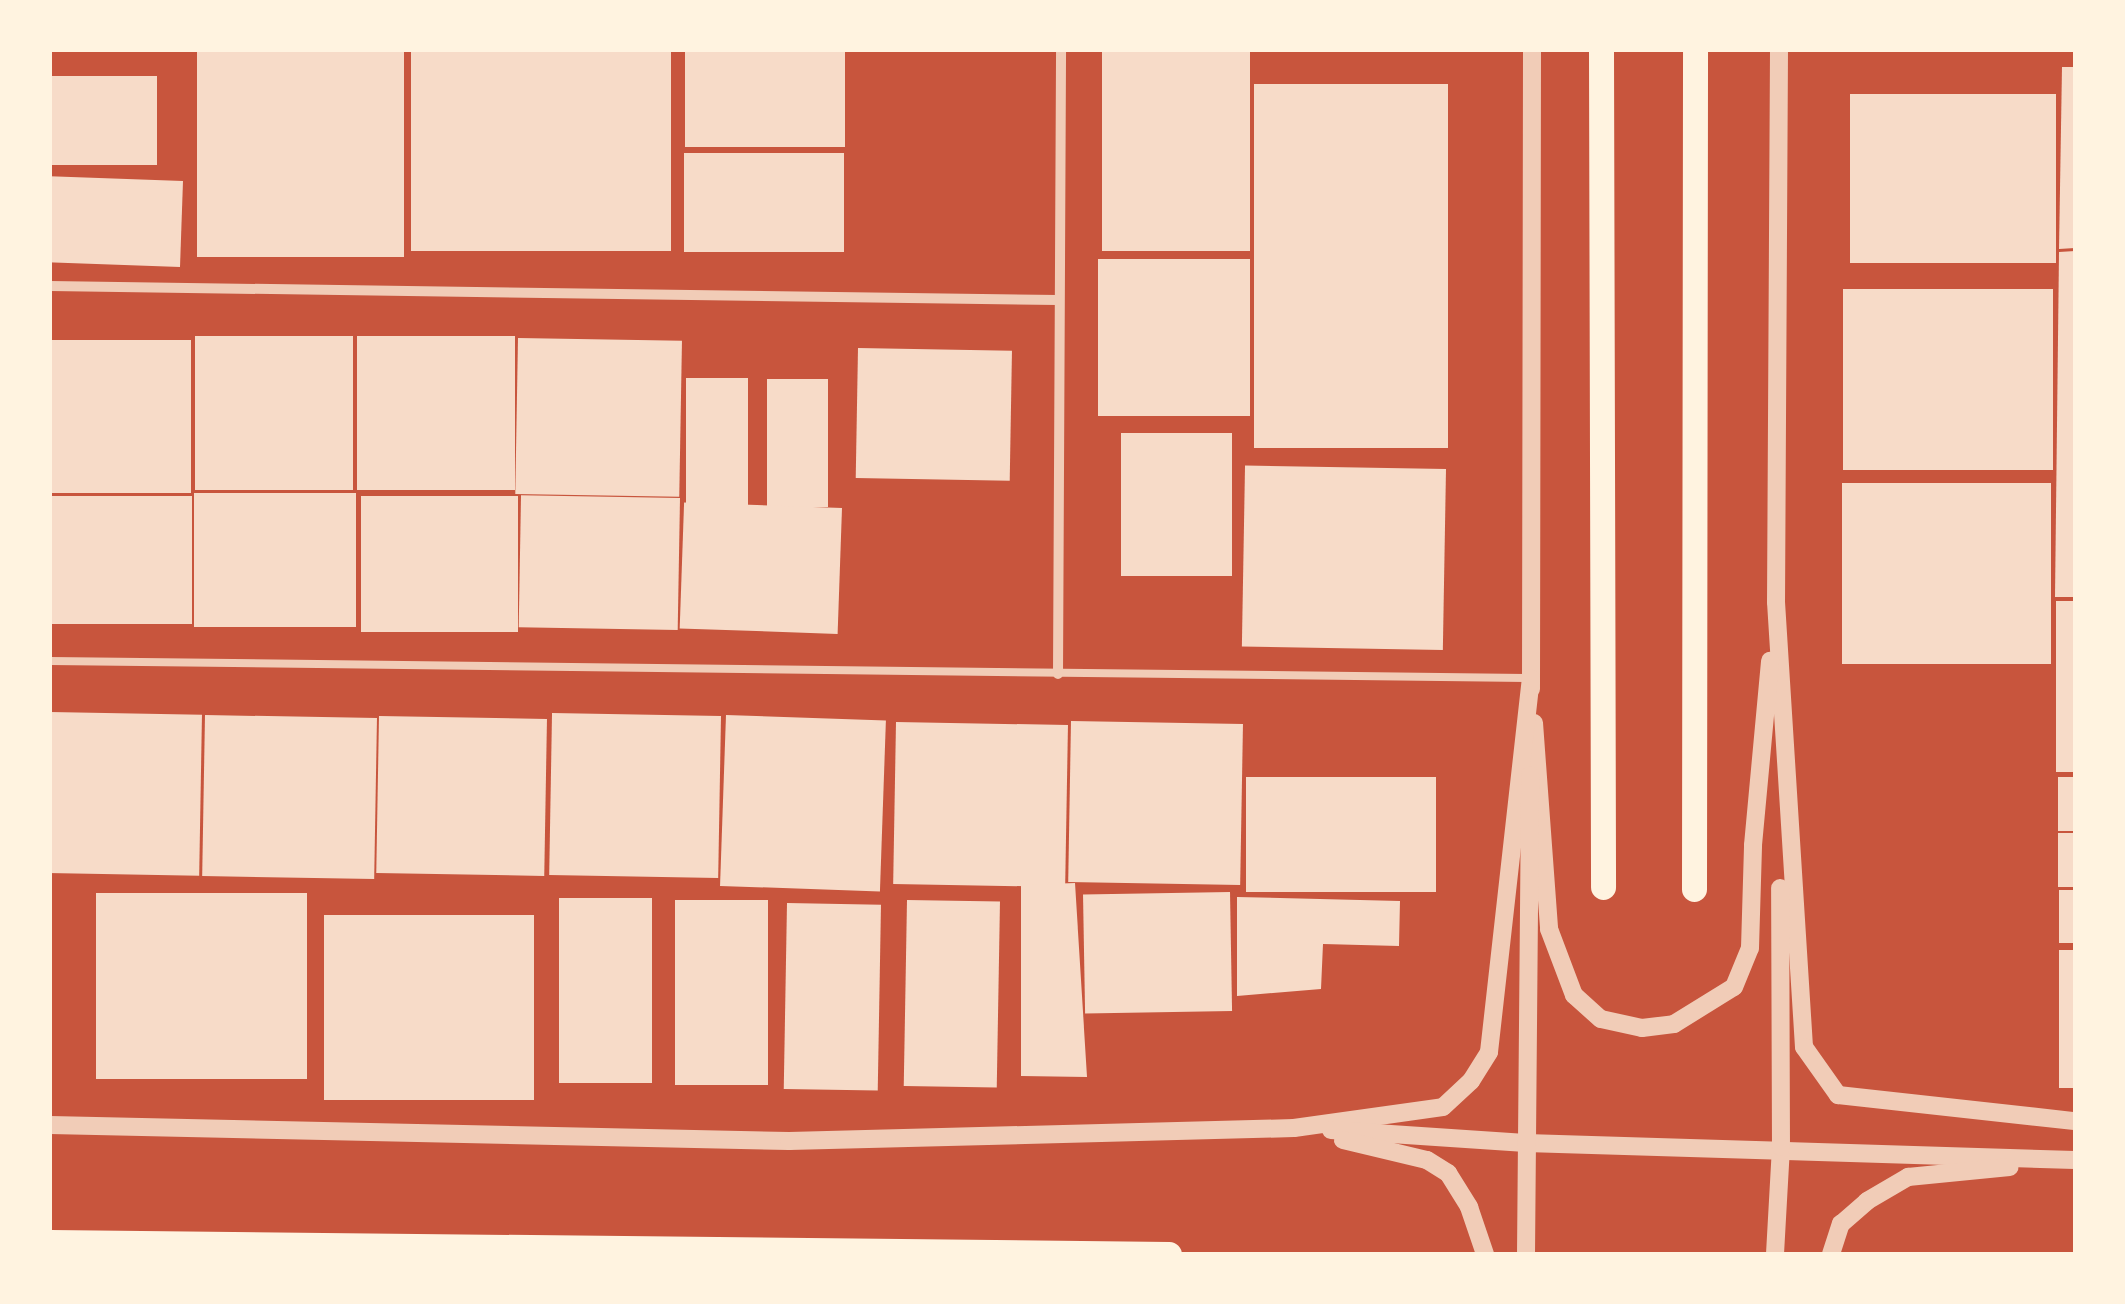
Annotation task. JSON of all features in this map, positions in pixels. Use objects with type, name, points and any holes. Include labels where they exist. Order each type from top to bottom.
[{"type":"main road","points":[[1601,50],[1604,887]]},
{"type":"main road","points":[[1694,889],[1695,50]]},
{"type":"main road","points":[[50,1242],[1169,1254]]},
{"type":"street","points":[[1058,674],[1061,50]]},
{"type":"street","points":[[1526,1254],[1532,50]]},
{"type":"street","points":[[1775,1254],[1781,1147],[1776,602],[1779,50]]},
{"type":"street","points":[[50,286],[1058,300]]},
{"type":"street","points":[[1531,678],[1549,929],[1574,995],[1601,1019],[1642,1028],[1674,1024],[1734,987],[1750,948],[1753,845],[1776,602]]},
{"type":"street","points":[[1776,602],[1804,1047],[1838,1096],[2075,1121]]},
{"type":"street","points":[[1294,1128],[1443,1106],[1471,1081],[1488,1052],[1531,678]]},
{"type":"street","points":[[50,1125],[789,1141],[1294,1128],[1526,1143],[1781,1147],[2075,1162]]},
{"type":"street","points":[[1294,1128],[1427,1160],[1448,1173],[1469,1207],[1484,1254]]},
{"type":"street","points":[[1832,1254],[1841,1224],[1867,1201],[1908,1177],[2075,1162]]},
{"type":"lane","points":[[50,661],[1531,678]]},
{"type":"building","points":[[197,50],[404,50],[404,257],[197,257]]},
{"type":"building","points":[[411,50],[671,50],[671,251],[411,251]]},
{"type":"building","points":[[685,50],[845,50],[845,147],[685,147]]},
{"type":"building","points":[[1102,50],[1250,50],[1250,251],[1102,251]]},
{"type":"building","points":[[2062,67],[2075,67],[2075,248],[2059,249]]},
{"type":"building","points":[[50,76],[157,76],[157,165],[50,165]]},
{"type":"building","points":[[1254,84],[1448,84],[1448,448],[1254,448]]},
{"type":"building","points":[[1850,94],[2056,94],[2056,263],[1850,263]]},
{"type":"building","points":[[684,153],[844,153],[844,252],[684,252]]},
{"type":"building","points":[[50,176],[183,181],[180,267],[50,262]]},
{"type":"building","points":[[2075,251],[2075,597],[2055,597],[2059,252]]},
{"type":"building","points":[[1098,259],[1250,259],[1250,416],[1098,416]]},
{"type":"building","points":[[1843,289],[2053,289],[2053,470],[1843,470]]},
{"type":"building","points":[[195,336],[353,336],[353,490],[195,490]]},
{"type":"building","points":[[357,336],[515,336],[515,490],[357,490]]},
{"type":"building","points":[[518,338],[682,341],[679,497],[515,494]]},
{"type":"building","points":[[50,340],[191,340],[191,493],[50,493]]},
{"type":"building","points":[[858,348],[1012,351],[1010,481],[856,478]]},
{"type":"building","points":[[686,378],[748,378],[748,505],[686,505]]},
{"type":"building","points":[[767,379],[828,379],[828,507],[767,507]]},
{"type":"building","points":[[1121,433],[1232,433],[1232,576],[1121,576]]},
{"type":"building","points":[[1245,465],[1446,469],[1443,650],[1242,646]]},
{"type":"building","points":[[1842,483],[2051,483],[2051,664],[1842,664]]},
{"type":"building","points":[[194,493],[356,493],[356,627],[194,627]]},
{"type":"building","points":[[521,495],[680,498],[678,630],[519,627]]},
{"type":"building","points":[[50,496],[192,496],[192,624],[50,624]]},
{"type":"building","points":[[361,496],[518,496],[518,632],[361,632]]},
{"type":"building","points":[[684,502],[842,508],[838,634],[680,628]]},
{"type":"building","points":[[2056,601],[2075,601],[2075,772],[2056,772]]},
{"type":"building","points":[[50,712],[202,715],[199,876],[50,873]]},
{"type":"building","points":[[552,713],[721,716],[718,878],[549,875]]},
{"type":"building","points":[[205,715],[377,718],[374,879],[202,876]]},
{"type":"building","points":[[726,715],[886,721],[880,891],[720,886]]},
{"type":"building","points":[[379,716],[547,719],[544,876],[376,873]]},
{"type":"building","points":[[1071,721],[1243,724],[1240,885],[1068,882]]},
{"type":"building","points":[[896,722],[1068,725],[1065,887],[893,884]]},
{"type":"building","points":[[1246,777],[1436,777],[1436,892],[1246,892]]},
{"type":"building","points":[[2058,777],[2075,777],[2075,831],[2058,831]]},
{"type":"building","points":[[2058,833],[2075,833],[2075,887],[2058,887]]},
{"type":"building","points":[[1075,883],[1087,1077],[1021,1076],[1021,885]]},
{"type":"building","points":[[2059,890],[2075,890],[2075,943],[2059,943]]},
{"type":"building","points":[[1230,892],[1232,1011],[1085,1014],[1083,895]]},
{"type":"building","points":[[96,893],[307,893],[307,1079],[96,1079]]},
{"type":"building","points":[[1237,897],[1400,901],[1399,946],[1323,944],[1321,989],[1237,996]]},
{"type":"building","points":[[559,898],[652,898],[652,1083],[559,1083]]},
{"type":"building","points":[[675,900],[768,900],[768,1085],[675,1085]]},
{"type":"building","points":[[907,900],[1000,902],[997,1088],[904,1086]]},
{"type":"building","points":[[787,903],[881,905],[878,1091],[784,1089]]},
{"type":"building","points":[[324,915],[534,915],[534,1100],[324,1100]]},
{"type":"building","points":[[2059,950],[2075,950],[2075,1088],[2059,1088]]}]
